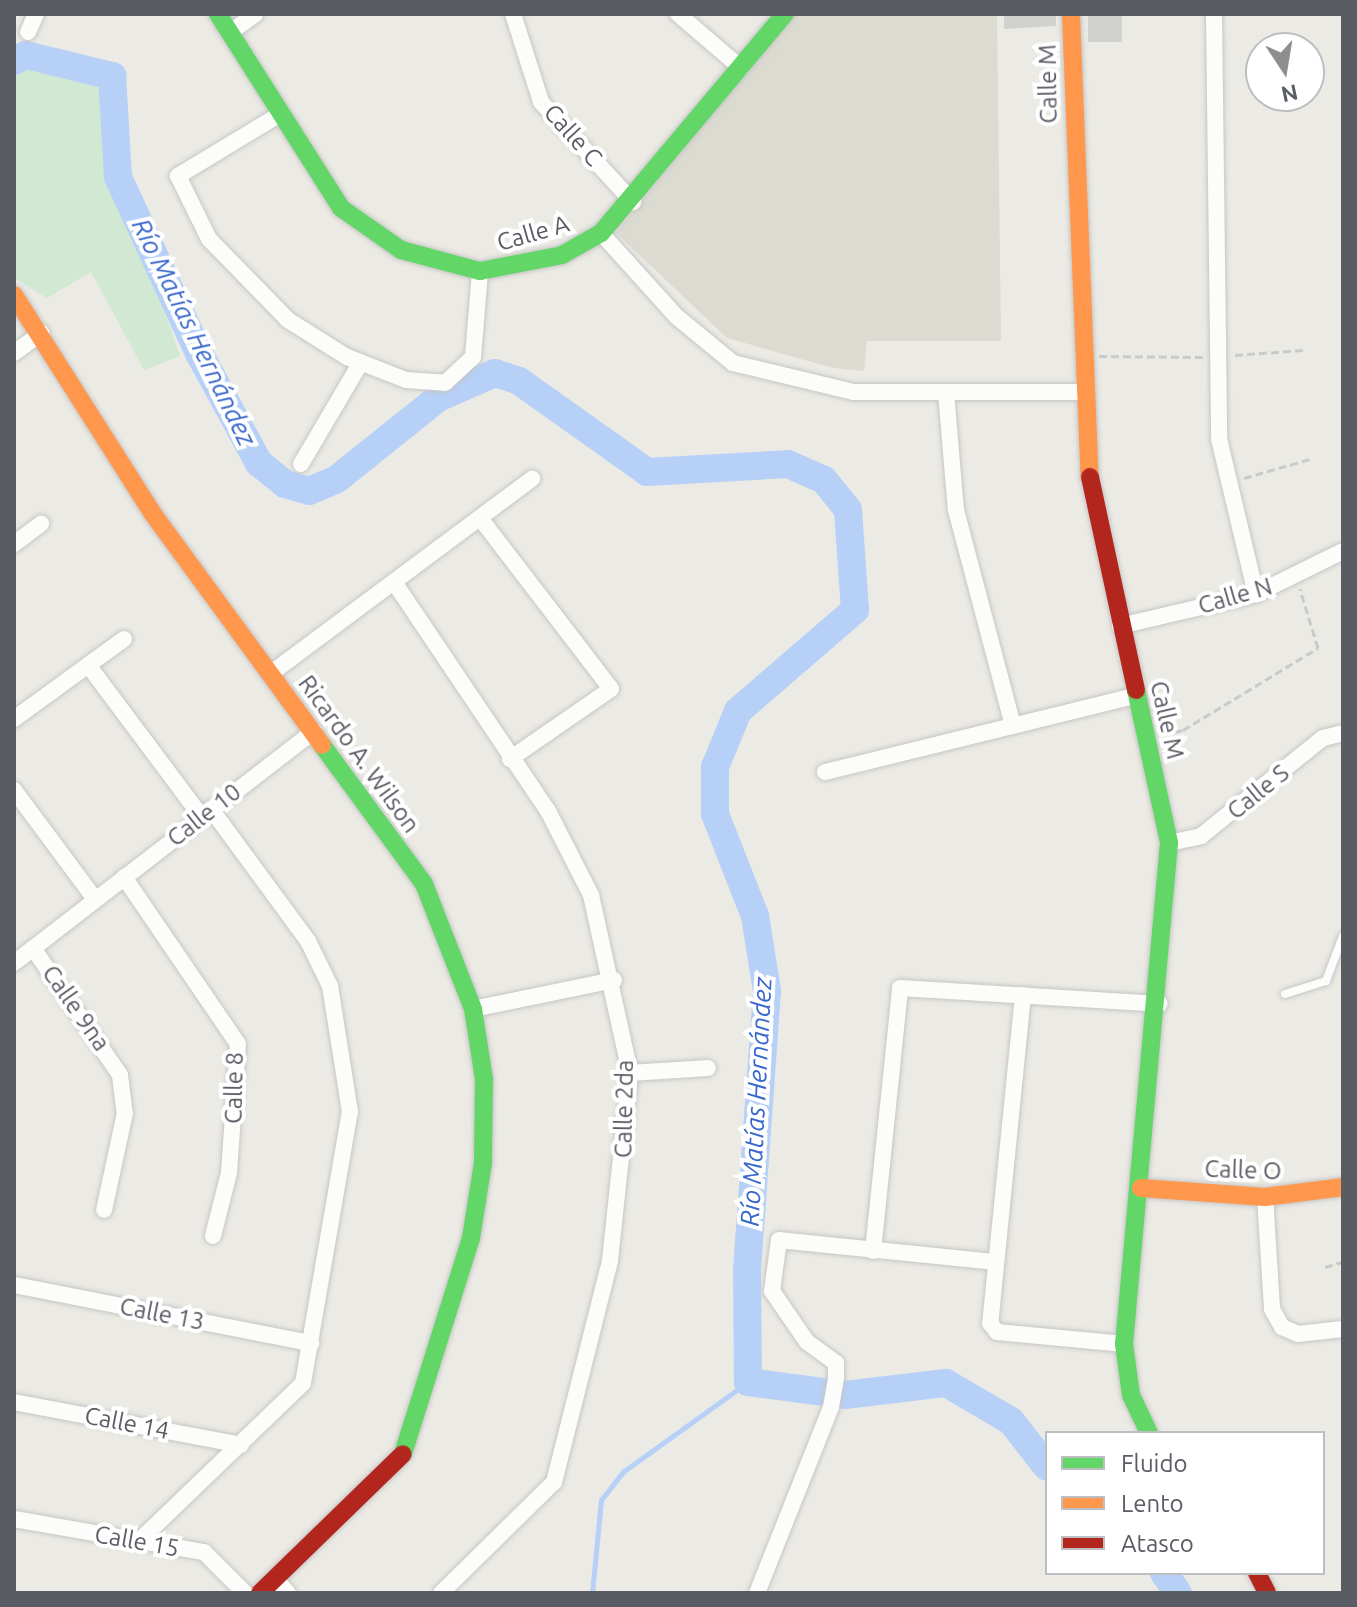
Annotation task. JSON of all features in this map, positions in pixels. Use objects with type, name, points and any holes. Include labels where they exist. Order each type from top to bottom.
[{"type":"street","points":[[28,32],[36,14]]},
{"type":"street","name":"Calle A","points":[[218,14],[232,31],[282,113],[313,174],[375,236],[433,262],[480,271],[562,255],[601,233],[633,202],[785,14]]},
{"type":"street","points":[[232,31],[255,14]]},
{"type":"street","name":"Calle C","points":[[513,14],[541,102],[633,202]]},
{"type":"street","points":[[678,14],[741,68]]},
{"type":"street","name":"Calle M","points":[[1071,14],[1078,392],[1120,626],[1148,738],[1169,843],[1160,1004],[1124,1344],[1131,1395],[1148,1431]]},
{"type":"street","points":[[1214,14],[1213,357],[1229,483],[1256,594]]},
{"type":"street","points":[[282,113],[181,170],[179,184],[209,239],[254,290],[322,344],[361,362],[425,384],[465,371],[479,330],[480,271]]},
{"type":"street","points":[[601,233],[677,317],[733,363],[854,392],[1078,392]]},
{"type":"street","name":"Ricardo A. Wilson","points":[[14,295],[42,333],[153,514],[424,884],[473,1009],[484,1079],[483,1163],[451,1301],[401,1459],[260,1593]]},
{"type":"street","points":[[14,353],[42,333]]},
{"type":"street","points":[[301,464],[361,362]]},
{"type":"street","points":[[946,392],[956,510],[1013,726]]},
{"type":"street","points":[[270,674],[532,479]]},
{"type":"street","points":[[480,518],[611,689],[510,759]]},
{"type":"street","points":[[14,544],[41,524]]},
{"type":"street","name":"Calle N","points":[[1120,626],[1256,594],[1297,577],[1343,551]]},
{"type":"street","name":"Calle 2da","points":[[394,582],[510,759],[591,895],[614,980],[630,1073],[610,1261],[554,1482],[441,1593]]},
{"type":"street","points":[[14,719],[124,639]]},
{"type":"street","points":[[88,665],[308,941],[330,986],[348,1064],[350,1112],[303,1383],[138,1542]]},
{"type":"street","points":[[825,772],[1138,695]]},
{"type":"street","name":"Calle 10","points":[[14,963],[314,731]]},
{"type":"street","name":"Calle S","points":[[1169,843],[1201,836],[1323,738],[1343,733]]},
{"type":"street","points":[[14,790],[95,899]]},
{"type":"street","name":"Calle 8","points":[[124,877],[238,1044],[229,1173],[213,1236]]},
{"type":"street","name":"Calle 9na","points":[[33,948],[120,1075],[125,1113],[104,1210]]},
{"type":"street","points":[[473,1009],[614,980]]},
{"type":"street","points":[[873,1251],[895,996],[909,983],[1023,995],[1160,1004]]},
{"type":"street","points":[[1023,995],[990,1323],[997,1332],[1124,1344]]},
{"type":"street","points":[[630,1073],[708,1068]]},
{"type":"street","name":"Calle O","points":[[1141,1188],[1265,1197],[1343,1187]]},
{"type":"street","points":[[1265,1197],[1272,1309],[1282,1327],[1298,1334],[1343,1329]]},
{"type":"street","points":[[757,1593],[829,1411],[836,1378],[836,1363],[807,1342],[772,1291],[779,1240],[996,1262]]},
{"type":"street","name":"Calle 13","points":[[14,1285],[311,1343]]},
{"type":"street","name":"Calle 14","points":[[14,1402],[241,1445]]},
{"type":"street","name":"Calle 15","points":[[14,1519],[204,1552],[245,1593]]},
{"type":"street","points":[[1258,1575],[1267,1593]]},
{"type":"street","points":[[275,1579],[288,1593]]},
{"type":"lane","points":[[1285,994],[1326,981],[1343,936]]},
{"type":"path","points":[[1098,356],[1213,357],[1303,350]]},
{"type":"path","points":[[1229,483],[1310,459]]},
{"type":"path","points":[[1148,738],[1183,730],[1318,648],[1297,577]]},
{"type":"path","points":[[1325,1267],[1343,1262]]},
{"type":"shaded area","points":[[793,14],[997,14],[1001,341],[867,341],[864,371],[833,368],[727,338],[616,233]]},
{"type":"green space","points":[[26,55],[112,76],[118,177],[180,356],[144,370],[91,272],[47,298],[14,278],[14,61]]},
{"type":"building","points":[[1004,14],[1056,14],[1056,26],[1004,29]]},
{"type":"building","points":[[1088,14],[1122,14],[1122,42],[1088,42]]},
{"type":"waterway","name":"Río Matías Hernández","points":[[14,61],[26,55],[112,76],[118,177],[200,355],[259,463],[285,484],[309,491],[337,479],[438,398],[495,373],[519,381],[647,472],[788,464],[824,480],[848,510],[855,610],[738,711],[715,767],[715,814],[755,916],[767,991],[747,1269],[748,1382],[845,1395],[946,1383],[1011,1421],[1045,1464]]},
{"type":"waterway","points":[[592,1593],[601,1500],[624,1471],[748,1382]]},
{"type":"waterway","name":"Río Matías Hernández","points":[[1165,1575],[1178,1593]]},
{"type":"traffic: fast","points":[[218,14],[341,208],[401,250],[480,271],[562,255],[601,233],[785,14]]},
{"type":"traffic: fast","points":[[1136,690],[1169,843],[1124,1344],[1131,1395],[1148,1431]]},
{"type":"traffic: fast","points":[[322,745],[424,884],[473,1009],[484,1079],[483,1163],[471,1238],[403,1454]]},
{"type":"traffic: slow","points":[[1071,14],[1090,477]]},
{"type":"traffic: slow","points":[[14,295],[153,514],[322,745]]},
{"type":"traffic: slow","points":[[1141,1188],[1265,1197],[1343,1187]]},
{"type":"traffic: jam","points":[[1090,477],[1136,690]]},
{"type":"traffic: jam","points":[[260,1593],[403,1454]]},
{"type":"traffic: jam","points":[[1258,1575],[1267,1593]]}]
